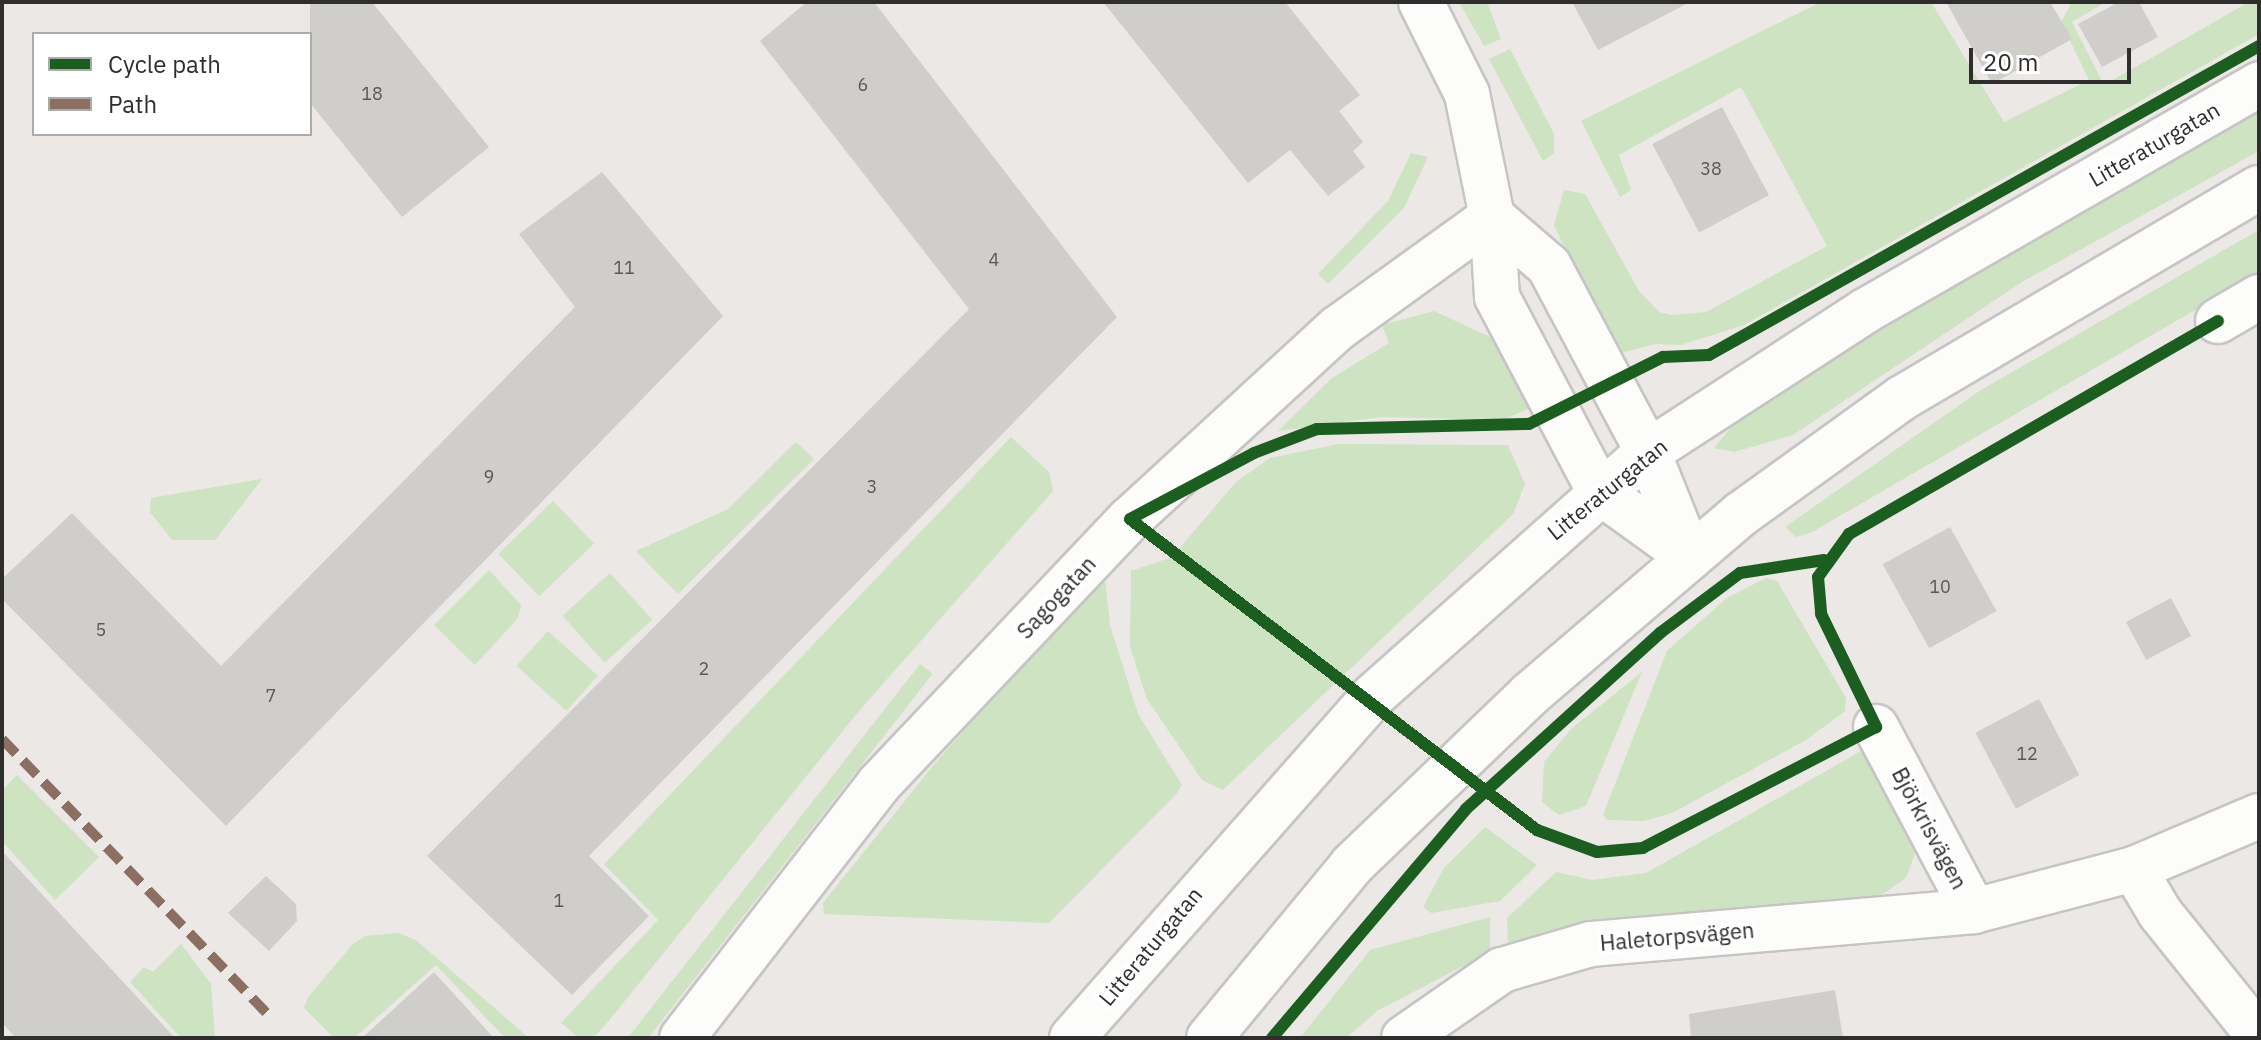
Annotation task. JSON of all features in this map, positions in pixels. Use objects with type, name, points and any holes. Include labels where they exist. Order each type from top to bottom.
[{"type":"street","points":[[1421,2],[1467,94],[1492,217],[1497,297],[1600,492],[1690,557]]},
{"type":"street","name":"Litteraturgatan","points":[[1072,1038],[1373,696],[1648,452],[1865,311],[2259,84]]},
{"type":"street","points":[[1209,1038],[1352,865],[1529,695],[1690,557],[1902,398],[2259,188]]},
{"type":"street","points":[[1492,217],[1549,266],[1648,452],[1690,557]]},
{"type":"street","name":"Sagogatan","points":[[682,1038],[879,784],[1130,519],[1338,328],[1492,217]]},
{"type":"street","points":[[2218,321],[2259,297]]},
{"type":"street","name":"Björkrisvägen","points":[[1876,727],[1974,911],[2134,869],[2259,816]]},
{"type":"street","points":[[2134,869],[2160,913],[2259,1036]]},
{"type":"street","name":"Haletorpsvägen","points":[[1404,1038],[1502,970],[1591,944],[1974,911]]},
{"type":"green space","points":[[1459,2],[1487,2],[1501,39],[1484,46]]},
{"type":"green space","points":[[1821,2],[1931,2],[2004,122],[2089,80],[2061,22],[2072,2],[2106,2],[2072,22],[2104,85],[2249,2],[2259,2],[2259,34],[1744,325],[1681,345],[1655,344],[1621,353],[1611,345],[1554,225],[1564,190],[1585,194],[1639,291],[1659,312],[1672,315],[1706,312],[1827,246],[1741,87],[1619,155],[1631,190],[1620,197],[1581,121]]},
{"type":"green space","points":[[1510,49],[1554,134],[1554,153],[1543,161],[1489,59]]},
{"type":"green space","points":[[2259,110],[2259,151],[2022,282],[1793,435],[1734,452],[1714,448],[1734,424],[1929,298]]},
{"type":"green space","points":[[1411,153],[1428,157],[1404,208],[1328,284],[1318,274],[1388,201]]},
{"type":"green space","points":[[2259,230],[2259,273],[1812,532],[1796,537],[1785,527],[1981,390]]},
{"type":"green space","points":[[1434,311],[1490,337],[1532,407],[1503,420],[1381,417],[1278,431],[1332,378],[1389,343],[1382,325]]},
{"type":"green space","points":[[1011,437],[1049,472],[1053,491],[859,711],[607,1023],[596,1035],[579,1038],[561,1023],[658,920],[604,864]]},
{"type":"green space","points":[[796,442],[814,459],[678,594],[636,551],[728,509]]},
{"type":"green space","points":[[1339,444],[1508,445],[1525,484],[1513,514],[1223,790],[1202,780],[1147,699],[1130,647],[1131,571],[1172,557],[1236,482],[1270,458]]},
{"type":"green space","points":[[262,479],[215,540],[172,540],[150,512],[151,498]]},
{"type":"green space","points":[[553,501],[594,543],[539,596],[498,554]]},
{"type":"green space","points":[[489,570],[521,605],[518,618],[475,665],[434,625]]},
{"type":"green space","points":[[610,573],[652,620],[605,663],[562,616]]},
{"type":"green space","points":[[1766,578],[1777,581],[1846,698],[1845,711],[1806,740],[1672,813],[1644,821],[1607,820],[1603,815],[1667,651],[1727,598]]},
{"type":"green space","points":[[1100,579],[1105,580],[1110,625],[1138,714],[1182,785],[1177,793],[1049,923],[824,914],[823,903],[936,762]]},
{"type":"green space","points":[[548,631],[598,676],[566,711],[517,666]]},
{"type":"green space","points":[[920,664],[933,674],[648,1038],[628,1038]]},
{"type":"green space","points":[[1642,672],[1586,806],[1559,815],[1542,802],[1544,762],[1571,729]]},
{"type":"green space","points":[[1870,746],[1918,845],[1906,878],[1875,899],[1600,920],[1508,945],[1507,918],[1556,872],[1592,880],[1646,873]]},
{"type":"green space","points":[[17,775],[99,857],[55,900],[2,841],[2,791]]},
{"type":"green space","points":[[1485,827],[1537,865],[1500,901],[1431,913],[1423,907],[1444,868]]},
{"type":"green space","points":[[1490,917],[1490,952],[1377,1011],[1346,1038],[1300,1038],[1370,950]]},
{"type":"green space","points":[[398,933],[416,940],[529,1038],[505,1038],[436,965],[354,1038],[334,1038],[304,1008],[309,996],[352,945],[365,936]]},
{"type":"green space","points":[[181,944],[211,984],[215,1038],[181,1038],[130,982],[144,967],[153,972]]},
{"type":"building","points":[[310,2],[372,2],[489,147],[402,217],[312,105]]},
{"type":"building","points":[[807,2],[874,2],[1117,317],[589,856],[649,916],[572,995],[427,856],[969,309],[760,41]]},
{"type":"building","points":[[1103,2],[1285,2],[1360,95],[1339,111],[1363,142],[1353,151],[1365,167],[1328,196],[1290,150],[1248,183]]},
{"type":"building","points":[[1572,2],[1690,2],[1598,50]]},
{"type":"building","points":[[1946,2],[2050,2],[2072,39],[1992,84]]},
{"type":"building","points":[[2119,2],[2139,2],[2158,37],[2102,67],[2078,24]]},
{"type":"building","points":[[1722,107],[1769,195],[1699,232],[1652,144]]},
{"type":"building","points":[[602,172],[723,316],[226,826],[2,599],[2,579],[72,513],[221,666],[575,307],[519,234]]},
{"type":"building","points":[[1950,527],[1997,611],[1929,648],[1883,564]]},
{"type":"building","points":[[2171,598],[2191,636],[2146,660],[2126,622]]},
{"type":"building","points":[[2039,699],[2079,775],[2016,809],[1975,733]]},
{"type":"building","points":[[2,851],[175,1038],[16,1038],[2,1023]]},
{"type":"building","points":[[266,876],[296,904],[297,921],[269,951],[228,913]]},
{"type":"building","points":[[434,972],[494,1038],[362,1038]]},
{"type":"building","points":[[1835,990],[1843,1038],[1691,1038],[1689,1014]]},
{"type":"marked path","points":[[2,739],[268,1014]]},
{"type":"cycle path","points":[[2218,321],[1849,534],[1818,577],[1821,614],[1876,727],[1643,848],[1597,852],[1537,830],[1130,519],[1254,453],[1317,429],[1529,424],[1663,357],[1709,355],[2259,46]]},
{"type":"cycle path","points":[[1272,1038],[1466,809],[1660,633],[1740,573],[1824,560]]}]
